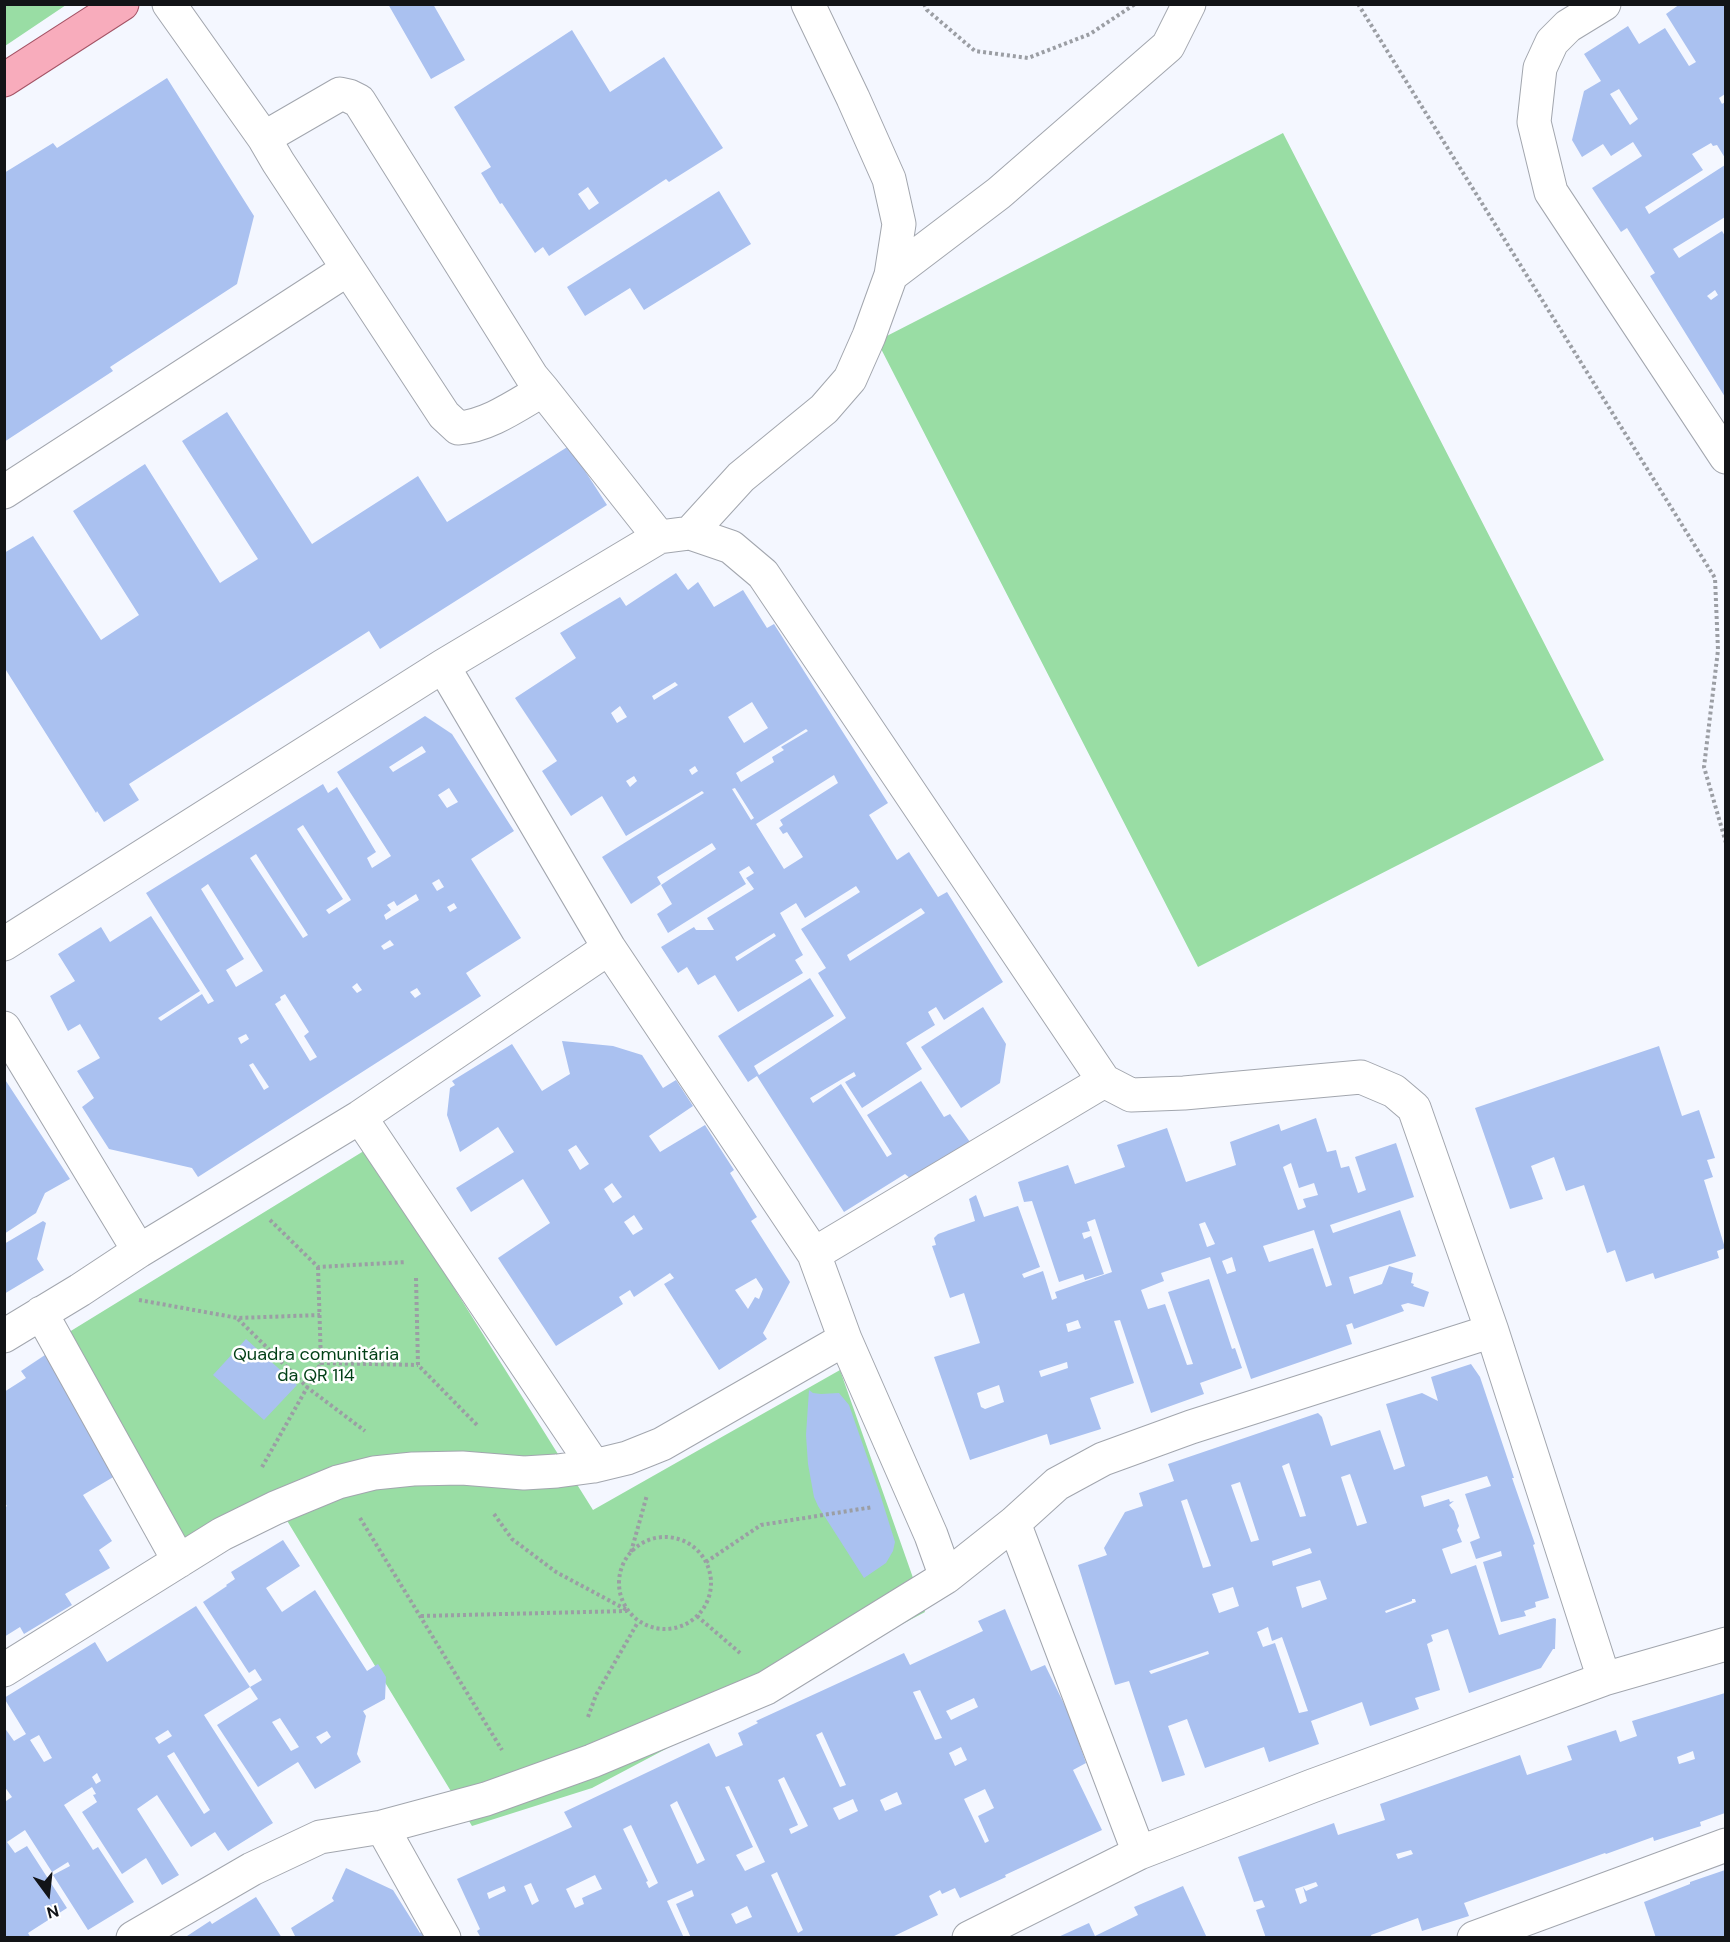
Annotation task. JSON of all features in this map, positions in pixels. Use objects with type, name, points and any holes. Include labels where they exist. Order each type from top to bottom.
[{"type":"main road","points":[[4,80],[122,4]]},
{"type":"street","points":[[169,4],[264,138],[444,415],[458,428],[471,427],[543,390]]},
{"type":"street","points":[[891,275],[999,193],[1168,46],[1189,4]]},
{"type":"street","points":[[1604,4],[1569,26],[1552,42],[1540,68],[1534,122],[1551,192],[1725,457]]},
{"type":"street","points":[[4,944],[443,666],[675,535],[824,409],[850,379],[869,336],[891,275],[899,224],[889,179],[810,6]]},
{"type":"street","points":[[264,138],[340,94],[359,101],[526,367],[543,390],[675,535],[731,547],[763,574],[1104,1081],[1131,1095],[1184,1093],[1361,1077],[1394,1091],[1414,1108],[1492,1331],[1604,1679]]},
{"type":"street","points":[[4,492],[348,269]]},
{"type":"street","points":[[443,666],[609,948],[814,1254],[845,1339],[931,1535],[946,1577]]},
{"type":"street","points":[[4,1336],[360,1117],[609,948]]},
{"type":"street","points":[[4,1028],[139,1251]]},
{"type":"street","points":[[814,1254],[1104,1081]]},
{"type":"street","points":[[360,1117],[594,1466]]},
{"type":"street","points":[[41,1313],[179,1561]]},
{"type":"street","points":[[134,1938],[252,1869],[320,1837],[382,1827],[486,1799],[592,1761],[766,1688],[946,1577],[1014,1523],[1057,1484],[1103,1459],[1191,1426],[1492,1331]]},
{"type":"street","points":[[4,1670],[222,1534],[275,1508],[338,1482],[374,1473],[413,1469],[462,1468],[524,1473],[557,1471],[594,1466],[627,1458],[662,1444],[845,1339]]},
{"type":"street","points":[[1014,1523],[1139,1853]]},
{"type":"street","points":[[969,1938],[1139,1853],[1312,1786],[1604,1679],[1725,1644]]},
{"type":"street","points":[[382,1827],[444,1938]]},
{"type":"street","points":[[1474,1938],[1725,1845]]},
{"type":"path","points":[[924,4],[927,10],[975,51],[1028,58],[1090,34],[1136,4]]},
{"type":"path","points":[[1358,4],[1715,578],[1718,650],[1704,767],[1725,843]]},
{"type":"path","points":[[240,1190],[318,1267],[321,1364],[256,1476]]},
{"type":"path","points":[[318,1267],[415,1262]]},
{"type":"path","points":[[416,1273],[418,1365],[524,1473]]},
{"type":"path","points":[[80,1290],[238,1318],[320,1315]]},
{"type":"path","points":[[238,1318],[308,1388],[413,1469]]},
{"type":"path","points":[[321,1364],[418,1365]]},
{"type":"path","points":[[462,1468],[512,1539],[556,1572],[627,1611],[638,1622],[653,1628],[669,1630],[685,1625],[697,1616],[706,1604],[711,1590],[711,1575],[706,1562],[698,1551],[685,1542],[671,1537],[643,1542],[630,1552],[621,1565],[618,1581],[620,1597],[627,1611]]},
{"type":"path","points":[[338,1482],[504,1753]]},
{"type":"path","points":[[706,1562],[762,1525],[915,1500]]},
{"type":"path","points":[[421,1616],[627,1611]]},
{"type":"path","points":[[697,1616],[754,1665],[766,1688]]},
{"type":"path","points":[[585,1723],[596,1695],[638,1622]]},
{"type":"green space","points":[[5,4],[66,4],[66,5],[5,46]]},
{"type":"green space","points":[[1283,133],[1604,760],[1198,967],[877,341]]},
{"type":"green space","name":"Quadra comunitária da QR 114","points":[[367,1149],[593,1510],[840,1370],[925,1612],[592,1788],[472,1826],[286,1519],[192,1563],[61,1337]]},
{"type":"building","points":[[388,4],[433,4],[465,60],[431,79]]},
{"type":"building","points":[[1680,4],[1725,4],[1725,94],[1719,98],[1722,104],[1725,102],[1725,158],[1717,145],[1713,146],[1711,143],[1692,154],[1703,170],[1645,207],[1649,214],[1725,165],[1725,217],[1673,249],[1679,258],[1722,231],[1725,236],[1725,397],[1650,276],[1655,273],[1627,228],[1621,232],[1592,188],[1642,156],[1633,142],[1611,156],[1603,144],[1582,157],[1572,140],[1584,91],[1601,81],[1584,54],[1628,26],[1639,44],[1665,28],[1689,66],[1696,62],[1666,14]],"holes":[[[1619,89],[1638,119],[1630,125],[1610,94]],[[1715,290],[1718,295],[1711,300],[1707,296]]]},
{"type":"building","points":[[572,30],[610,92],[664,57],[723,148],[669,182],[666,179],[549,256],[543,247],[535,253],[502,203],[500,204],[481,173],[491,167],[454,107]],"holes":[[[588,187],[599,203],[589,210],[578,194]]]},
{"type":"building","points":[[167,78],[254,216],[237,284],[110,367],[113,371],[4,442],[4,173],[53,143],[57,148]]},
{"type":"building","points":[[719,191],[751,244],[644,310],[630,288],[585,316],[567,287]]},
{"type":"building","points":[[227,412],[312,544],[418,476],[447,522],[569,446],[607,505],[380,649],[369,631],[129,784],[139,800],[104,822],[97,811],[96,813],[4,667],[4,553],[33,536],[101,640],[139,615],[73,511],[145,464],[220,583],[258,559],[182,441]]},
{"type":"building","points":[[676,573],[688,590],[698,582],[714,607],[743,590],[767,628],[774,624],[888,803],[869,815],[897,860],[909,852],[938,897],[947,892],[1003,982],[944,1020],[936,1007],[928,1012],[935,1025],[906,1043],[922,1069],[862,1108],[845,1082],[856,1076],[854,1072],[810,1098],[813,1103],[841,1084],[887,1157],[892,1154],[867,1115],[921,1081],[944,1117],[950,1114],[970,1142],[911,1179],[905,1174],[844,1212],[757,1076],[748,1082],[718,1036],[810,978],[834,1016],[754,1066],[759,1075],[846,1018],[818,973],[826,968],[801,929],[860,892],[856,886],[805,918],[796,903],[780,913],[803,955],[795,960],[803,973],[738,1012],[715,975],[698,985],[687,967],[678,973],[661,947],[694,927],[696,930],[714,930],[707,918],[754,889],[746,878],[754,873],[749,866],[739,872],[746,884],[668,933],[657,914],[672,904],[661,885],[716,849],[712,843],[657,877],[661,884],[631,904],[602,857],[704,793],[702,791],[626,836],[602,796],[571,816],[542,771],[557,761],[515,698],[576,658],[560,633],[620,597],[626,606]],"holes":[[[675,682],[678,685],[654,700],[652,696]],[[752,702],[768,728],[744,743],[728,717]],[[620,706],[627,717],[617,723],[611,713]],[[806,729],[808,731],[781,747],[784,750],[772,757],[774,762],[741,782],[736,773]],[[695,766],[698,771],[692,775],[689,770]],[[834,775],[838,783],[780,820],[783,825],[779,828],[783,834],[787,832],[803,857],[784,869],[756,824]],[[634,776],[637,781],[630,787],[626,781]],[[735,788],[754,818],[751,820],[732,789]],[[921,908],[925,913],[850,961],[847,955]],[[774,933],[776,936],[737,961],[735,957]]]},
{"type":"building","points":[[425,716],[452,734],[514,831],[471,859],[521,938],[466,973],[481,996],[198,1177],[192,1168],[109,1149],[82,1107],[94,1098],[77,1071],[100,1058],[80,1024],[68,1031],[50,996],[75,981],[58,954],[101,927],[110,942],[151,916],[200,991],[158,1018],[161,1021],[202,994],[208,1004],[214,1001],[146,893],[323,784],[328,793],[337,787],[376,852],[367,858],[372,868],[391,856],[337,772]],"holes":[[[422,746],[426,752],[393,772],[389,767]],[[449,788],[458,802],[447,808],[438,795]],[[303,825],[351,900],[329,914],[326,910],[343,899],[297,829]],[[256,854],[308,935],[303,938],[250,858]],[[439,879],[444,887],[437,891],[432,883]],[[208,884],[263,971],[236,987],[226,970],[244,959],[201,889]],[[416,894],[419,900],[386,920],[384,915],[391,910],[387,905],[394,901],[397,906]],[[454,903],[457,908],[450,912],[447,907]],[[390,940],[394,945],[384,950],[381,946]],[[357,983],[362,990],[357,993],[352,987]],[[417,988],[421,994],[415,998],[410,992]],[[285,994],[309,1032],[304,1036],[317,1057],[310,1061],[275,1004]],[[246,1034],[249,1039],[241,1044],[238,1038]],[[253,1063],[269,1087],[264,1090],[249,1065]]]},
{"type":"building","points":[[983,1007],[1006,1044],[1000,1083],[961,1108],[921,1047]]},
{"type":"building","points":[[562,1041],[613,1046],[642,1055],[663,1088],[676,1080],[693,1106],[649,1136],[660,1152],[705,1125],[734,1170],[730,1173],[757,1217],[751,1221],[790,1282],[763,1333],[767,1339],[719,1370],[664,1284],[674,1278],[670,1273],[634,1297],[630,1290],[619,1297],[623,1304],[556,1346],[498,1258],[550,1223],[523,1179],[471,1212],[456,1188],[514,1152],[498,1127],[460,1152],[447,1115],[450,1088],[455,1085],[452,1081],[512,1044],[542,1091],[570,1074]],"holes":[[[576,1145],[589,1164],[580,1170],[568,1150]],[[612,1183],[622,1197],[613,1203],[604,1189]],[[634,1215],[643,1229],[633,1235],[624,1222]],[[756,1278],[763,1289],[759,1299],[755,1297],[748,1309],[735,1290]]]},
{"type":"building","points":[[1659,1046],[1682,1116],[1699,1110],[1715,1158],[1707,1160],[1713,1177],[1704,1180],[1725,1248],[1717,1251],[1719,1258],[1655,1279],[1653,1273],[1626,1282],[1615,1250],[1607,1253],[1584,1185],[1566,1191],[1554,1157],[1531,1166],[1543,1199],[1510,1209],[1475,1108]]},
{"type":"building","points":[[4,1078],[70,1179],[45,1193],[36,1213],[4,1234]]},
{"type":"building","points":[[1316,1118],[1327,1152],[1336,1150],[1341,1168],[1349,1166],[1358,1193],[1366,1190],[1355,1157],[1396,1143],[1414,1197],[1330,1225],[1333,1233],[1400,1210],[1416,1256],[1349,1277],[1354,1294],[1382,1284],[1389,1266],[1413,1273],[1411,1283],[1414,1284],[1413,1286],[1429,1292],[1424,1307],[1408,1303],[1401,1305],[1404,1311],[1354,1329],[1352,1323],[1346,1325],[1352,1344],[1251,1379],[1210,1257],[1161,1273],[1164,1281],[1141,1290],[1148,1309],[1165,1304],[1187,1365],[1193,1364],[1168,1292],[1209,1279],[1232,1349],[1235,1348],[1242,1368],[1200,1383],[1204,1394],[1151,1413],[1120,1320],[1114,1321],[1134,1383],[1090,1398],[1101,1429],[1050,1445],[1047,1434],[970,1460],[934,1357],[980,1343],[964,1293],[950,1298],[932,1246],[936,1245],[934,1238],[938,1234],[975,1221],[969,1199],[976,1195],[984,1217],[1018,1206],[1040,1267],[1022,1274],[1024,1278],[1043,1271],[1052,1300],[1057,1298],[1055,1292],[1112,1272],[1095,1219],[1087,1222],[1090,1231],[1082,1233],[1084,1239],[1091,1236],[1104,1274],[1085,1280],[1083,1274],[1059,1282],[1032,1201],[1024,1202],[1018,1182],[1068,1165],[1075,1184],[1125,1167],[1117,1145],[1167,1128],[1186,1182],[1236,1165],[1230,1142],[1279,1124],[1281,1131]],"holes":[[[1291,1163],[1299,1188],[1314,1183],[1318,1195],[1303,1199],[1306,1207],[1298,1210],[1283,1167]],[[1205,1222],[1215,1244],[1207,1247],[1199,1224]],[[1314,1230],[1332,1285],[1326,1287],[1313,1248],[1269,1262],[1263,1246]],[[1232,1257],[1236,1271],[1227,1274],[1222,1261]],[[1078,1320],[1081,1328],[1068,1332],[1066,1324]],[[1067,1362],[1068,1368],[1041,1377],[1039,1371]],[[999,1385],[1004,1402],[985,1409],[981,1407],[977,1393]]]},
{"type":"building","points":[[43,1221],[46,1223],[37,1259],[44,1270],[4,1294],[4,1244]]},
{"type":"building","points":[[246,1339],[297,1385],[264,1420],[213,1375]]},
{"type":"building","points":[[45,1355],[73,1401],[108,1441],[97,1449],[115,1476],[83,1495],[112,1541],[99,1550],[110,1568],[65,1594],[72,1605],[24,1634],[20,1627],[4,1637],[4,1508],[7,1506],[4,1502],[4,1392],[26,1378],[21,1371]]},
{"type":"building","points":[[1471,1364],[1480,1377],[1535,1544],[1533,1545],[1549,1598],[1535,1602],[1536,1607],[1524,1611],[1526,1616],[1501,1622],[1483,1562],[1502,1556],[1501,1551],[1476,1559],[1470,1542],[1480,1538],[1465,1494],[1491,1486],[1487,1476],[1421,1496],[1424,1507],[1449,1499],[1450,1502],[1454,1501],[1449,1505],[1454,1511],[1459,1526],[1457,1530],[1462,1542],[1442,1549],[1451,1574],[1476,1565],[1499,1635],[1556,1619],[1555,1649],[1541,1668],[1469,1693],[1448,1629],[1431,1635],[1433,1641],[1427,1644],[1440,1690],[1415,1698],[1419,1709],[1370,1726],[1362,1702],[1311,1721],[1319,1744],[1269,1762],[1264,1747],[1205,1768],[1187,1719],[1168,1726],[1185,1775],[1162,1782],[1129,1681],[1115,1685],[1078,1565],[1107,1555],[1104,1548],[1125,1512],[1143,1506],[1139,1493],[1174,1481],[1168,1464],[1318,1413],[1322,1417],[1331,1446],[1380,1430],[1394,1470],[1405,1466],[1386,1404],[1422,1393],[1438,1401],[1431,1377]],"holes":[[[1289,1463],[1306,1516],[1300,1517],[1282,1466]],[[1350,1474],[1367,1523],[1357,1526],[1341,1477]],[[1240,1482],[1259,1540],[1251,1542],[1231,1485]],[[1187,1499],[1211,1566],[1203,1568],[1181,1501]],[[1310,1548],[1312,1553],[1273,1566],[1272,1561]],[[1320,1580],[1327,1599],[1302,1608],[1296,1587]],[[1233,1587],[1239,1606],[1219,1613],[1212,1594]],[[1412,1599],[1415,1599],[1416,1602],[1386,1613],[1385,1611],[1412,1601]],[[1268,1627],[1272,1641],[1282,1637],[1308,1711],[1299,1713],[1275,1643],[1263,1647],[1257,1632]],[[1208,1651],[1209,1654],[1151,1674],[1149,1671]]]},
{"type":"building","points":[[809,1390],[821,1394],[839,1393],[849,1405],[895,1542],[886,1563],[864,1578],[814,1497],[806,1435]]},
{"type":"building","points":[[283,1540],[300,1566],[266,1588],[282,1612],[315,1590],[367,1671],[378,1664],[386,1677],[385,1699],[363,1711],[366,1716],[357,1754],[361,1762],[315,1789],[298,1762],[258,1787],[217,1725],[258,1699],[250,1687],[262,1680],[255,1669],[249,1673],[203,1602],[235,1579],[231,1572]],"holes":[[[280,1718],[299,1747],[291,1751],[272,1722]],[[327,1731],[331,1737],[321,1744],[316,1737]]]},
{"type":"building","points":[[196,1606],[250,1687],[204,1715],[273,1823],[228,1851],[215,1832],[191,1847],[157,1795],[137,1809],[179,1875],[162,1885],[146,1858],[122,1874],[82,1812],[97,1802],[92,1787],[64,1805],[93,1850],[98,1847],[134,1902],[88,1930],[53,1875],[70,1866],[68,1862],[52,1872],[25,1830],[7,1842],[15,1853],[27,1846],[67,1908],[28,1933],[31,1938],[4,1938],[4,1799],[6,1801],[12,1797],[4,1786],[4,1727],[14,1741],[26,1734],[4,1698],[95,1642],[107,1662]],"holes":[[[168,1730],[172,1736],[159,1744],[155,1738]],[[39,1735],[52,1758],[44,1762],[30,1740]],[[174,1752],[210,1810],[204,1814],[167,1756]],[[97,1773],[101,1781],[96,1784],[92,1777]]]},
{"type":"building","points":[[1005,1609],[1031,1671],[1045,1665],[1069,1714],[1086,1763],[1073,1770],[1102,1830],[960,1898],[955,1888],[942,1894],[940,1890],[929,1896],[938,1915],[890,1938],[691,1938],[676,1904],[694,1896],[692,1890],[667,1901],[684,1938],[481,1938],[477,1931],[480,1929],[457,1879],[572,1827],[564,1812],[709,1743],[716,1757],[743,1745],[738,1733],[758,1723],[756,1721],[904,1653],[910,1665],[983,1631],[978,1621]],"holes":[[[920,1690],[942,1738],[935,1740],[913,1692]],[[974,1698],[978,1707],[951,1720],[946,1711]],[[822,1732],[846,1785],[840,1787],[816,1735]],[[961,1747],[967,1760],[955,1766],[949,1753]],[[784,1777],[808,1826],[791,1834],[789,1829],[798,1825],[778,1780]],[[729,1786],[765,1862],[745,1871],[736,1855],[753,1847],[725,1787]],[[985,1789],[994,1808],[978,1816],[989,1841],[985,1843],[964,1799]],[[897,1792],[902,1804],[885,1811],[880,1800]],[[853,1799],[858,1811],[839,1820],[833,1808]],[[677,1801],[705,1860],[697,1864],[670,1805]],[[631,1825],[658,1883],[649,1888],[646,1882],[648,1881],[623,1829]],[[777,1872],[803,1930],[798,1933],[771,1875]],[[595,1875],[602,1889],[582,1898],[584,1904],[575,1908],[566,1889]],[[531,1883],[539,1901],[532,1905],[524,1886]],[[504,1886],[506,1891],[489,1899],[487,1893]],[[747,1906],[752,1917],[736,1924],[731,1914]]]},
{"type":"building","points":[[1725,1693],[1725,1813],[1700,1822],[1701,1826],[1654,1841],[1653,1837],[1464,1903],[1469,1916],[1422,1931],[1418,1918],[1371,1935],[1372,1938],[1266,1938],[1256,1910],[1265,1907],[1262,1900],[1254,1902],[1238,1857],[1334,1823],[1338,1835],[1385,1820],[1380,1804],[1520,1755],[1527,1775],[1572,1760],[1567,1746],[1616,1730],[1620,1742],[1637,1736],[1632,1721]],"holes":[[[1693,1751],[1695,1759],[1679,1764],[1677,1757]],[[1411,1850],[1413,1854],[1398,1859],[1396,1854]],[[1316,1882],[1318,1886],[1306,1891],[1303,1887],[1307,1901],[1300,1904],[1295,1889]]]},
{"type":"building","points":[[346,1868],[393,1890],[420,1933],[422,1931],[426,1938],[296,1938],[291,1928],[334,1901],[332,1898]]},
{"type":"building","points":[[1725,1870],[1725,1938],[1656,1938],[1644,1902]]},
{"type":"building","points":[[1183,1886],[1207,1938],[1056,1938],[1089,1923],[1095,1936],[1138,1915],[1134,1907]]},
{"type":"building","points":[[256,1897],[282,1938],[184,1938],[210,1921],[212,1924]]}]
